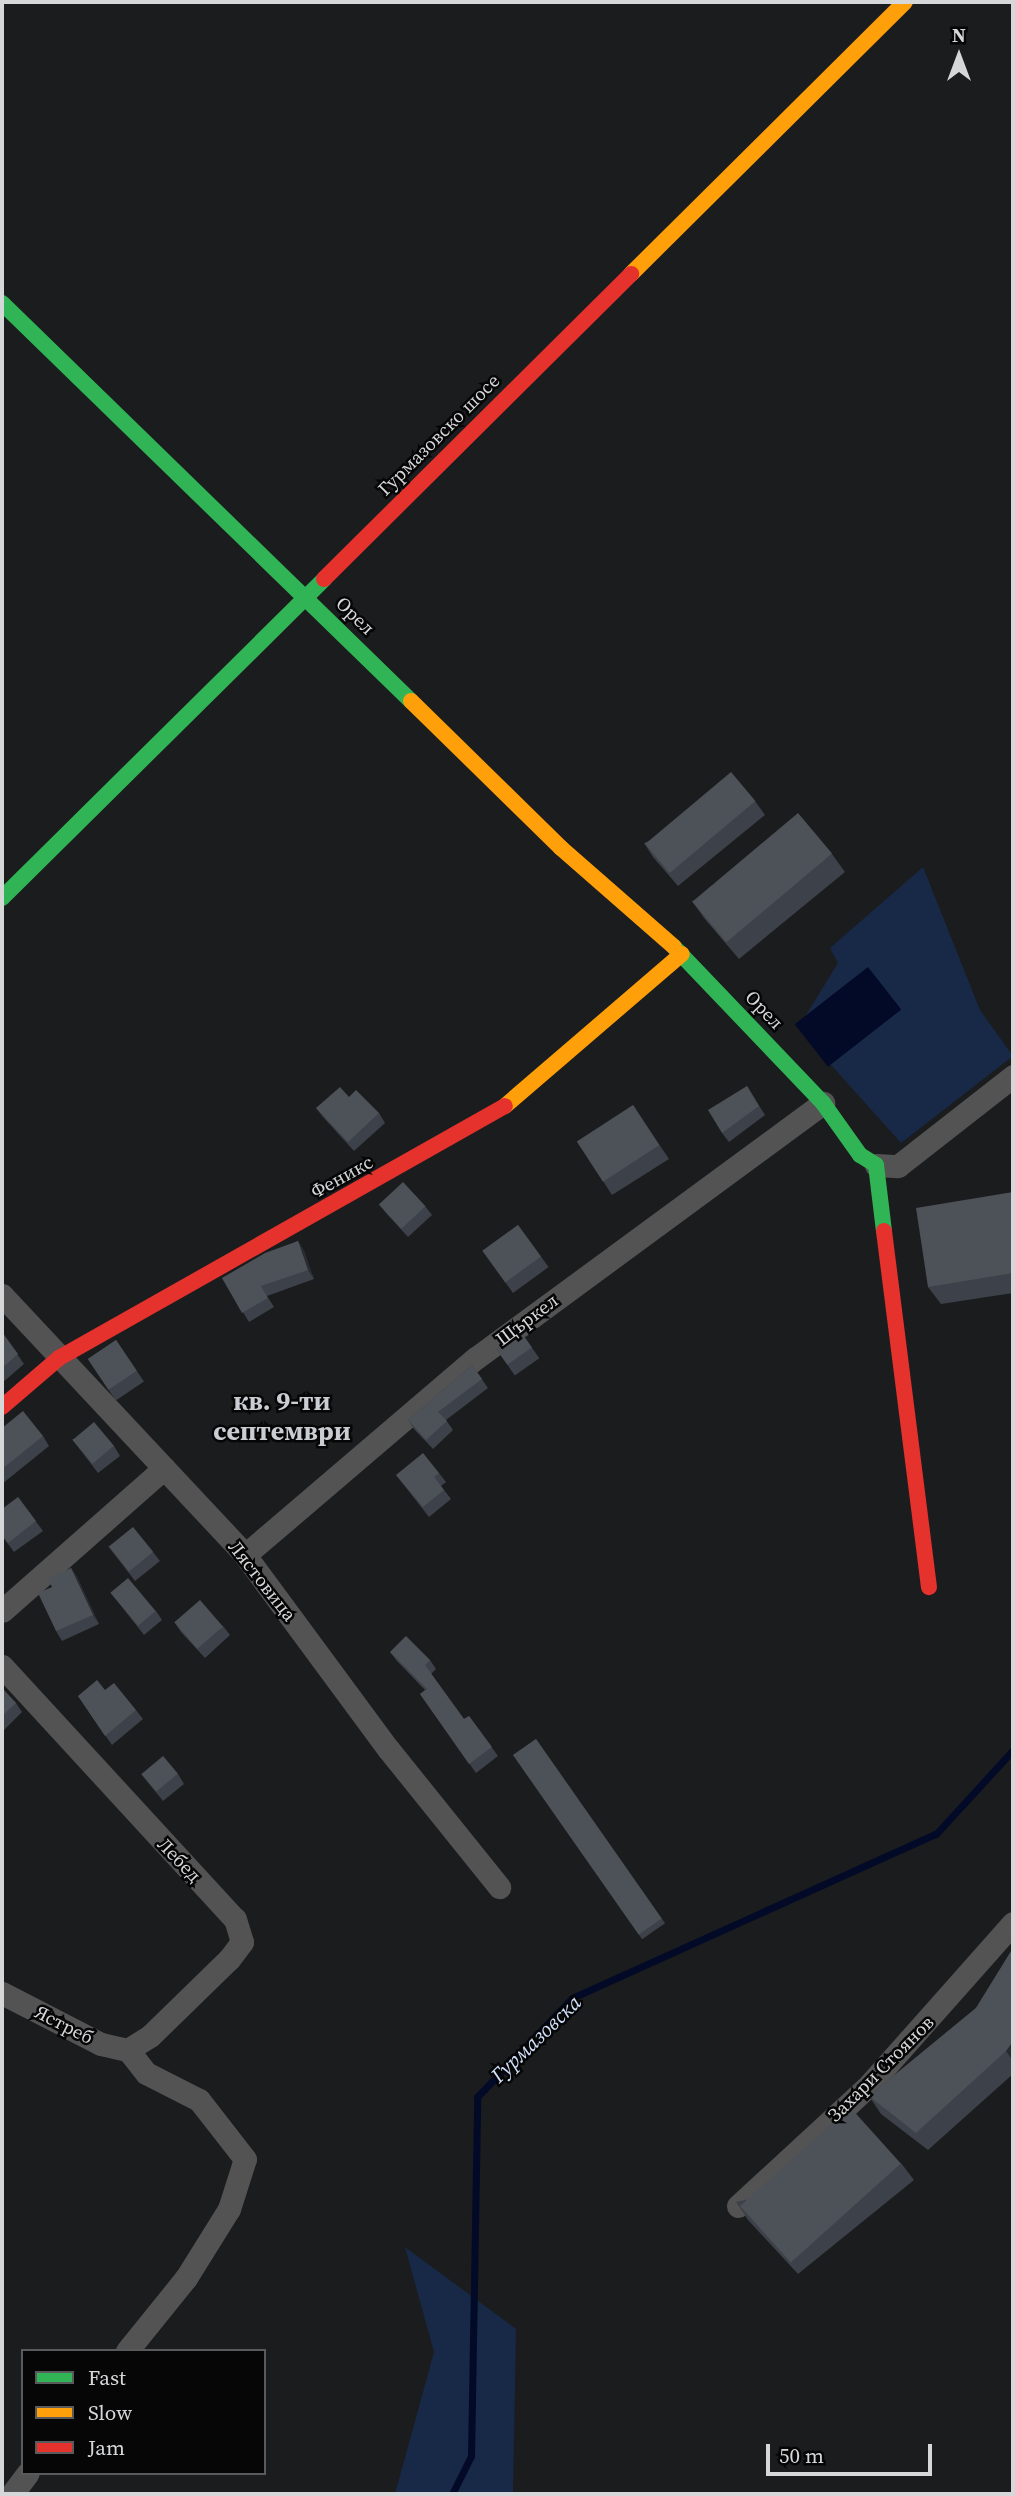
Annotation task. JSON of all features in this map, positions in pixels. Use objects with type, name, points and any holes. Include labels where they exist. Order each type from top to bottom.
[{"type":"street","name":"Гурмазовско шосе","points":[[2,898],[905,2]]},
{"type":"street","name":"Орел","points":[[2,303],[561,848],[682,954],[823,1103],[860,1156],[876,1166]]},
{"type":"street","name":"Феникс","points":[[2,1407],[59,1358],[493,1116],[682,954]]},
{"type":"street","points":[[929,1587],[876,1166],[898,1166],[1013,1076]]},
{"type":"street","name":"Щъркел","points":[[245,1555],[476,1359],[823,1103]]},
{"type":"street","name":"Лястовица","points":[[2,1295],[245,1555],[389,1750],[499,1887]]},
{"type":"street","points":[[2,1611],[164,1468]]},
{"type":"street","name":"Лебед","points":[[2,1667],[235,1919],[242,1942],[229,1959],[150,2036],[128,2050]]},
{"type":"street","name":"Захари Стоянов","points":[[738,2206],[870,2084],[1013,1923]]},
{"type":"street","name":"Ястреб","points":[[2,1993],[101,2045],[128,2050]]},
{"type":"street","points":[[128,2050],[146,2073],[200,2100],[245,2159],[222,2220],[186,2278],[129,2349]]},
{"type":"street","points":[[12,2494],[26,2475]]},
{"type":"shaded area","points":[[923,867],[980,1010],[1013,1056],[901,1143],[798,1028],[838,963],[830,948]]},
{"type":"shaded area","points":[[868,967],[901,1010],[828,1067],[795,1024]]},
{"type":"shaded area","points":[[405,2247],[516,2329],[513,2494],[395,2494],[434,2352]]},
{"type":"building","points":[[731,772],[755,801],[670,873],[645,844]]},
{"type":"building","points":[[798,813],[832,854],[726,942],[692,902]]},
{"type":"building","points":[[747,1086],[759,1106],[722,1133],[708,1110]]},
{"type":"building","points":[[340,1087],[349,1097],[356,1090],[379,1113],[348,1142],[316,1108]]},
{"type":"building","points":[[633,1105],[659,1145],[603,1182],[577,1141]]},
{"type":"building","points":[[403,1182],[426,1206],[401,1229],[379,1205]]},
{"type":"building","points":[[1013,1192],[1013,1273],[928,1287],[916,1208]]},
{"type":"building","points":[[518,1225],[541,1257],[505,1282],[482,1251]]},
{"type":"building","points":[[298,1241],[308,1270],[261,1286],[268,1298],[242,1313],[222,1278],[265,1253]]},
{"type":"building","points":[[2,1332],[18,1354],[2,1368]]},
{"type":"building","points":[[521,1332],[532,1348],[507,1365],[496,1349]]},
{"type":"building","points":[[116,1340],[137,1371],[109,1390],[88,1359]]},
{"type":"building","points":[[472,1365],[482,1379],[438,1412],[447,1421],[426,1440],[408,1420]]},
{"type":"building","points":[[23,1411],[43,1436],[2,1469],[2,1428]]},
{"type":"building","points":[[94,1422],[114,1446],[92,1464],[73,1440]]},
{"type":"building","points":[[423,1453],[439,1473],[434,1477],[444,1490],[423,1507],[396,1475]]},
{"type":"building","points":[[18,1497],[36,1521],[8,1543],[2,1535],[2,1509]]},
{"type":"building","points":[[133,1527],[153,1552],[129,1571],[109,1547]]},
{"type":"building","points":[[71,1568],[93,1615],[56,1631],[38,1593],[52,1587],[48,1579]]},
{"type":"building","points":[[128,1578],[156,1611],[138,1626],[110,1593]]},
{"type":"building","points":[[200,1600],[223,1626],[197,1649],[174,1622]]},
{"type":"building","points":[[406,1636],[430,1660],[425,1665],[464,1719],[469,1716],[492,1747],[469,1764],[420,1694],[427,1689],[390,1652]]},
{"type":"building","points":[[97,1680],[105,1690],[114,1683],[136,1710],[105,1736],[78,1696]]},
{"type":"building","points":[[2,1688],[16,1703],[2,1716]]},
{"type":"building","points":[[536,1739],[662,1918],[639,1934],[513,1755]]},
{"type":"building","points":[[163,1756],[178,1774],[156,1792],[142,1774]]},
{"type":"building","points":[[1013,1948],[1013,2041],[1006,2051],[916,2133],[869,2096],[976,2008]]},
{"type":"building","points":[[850,2107],[901,2163],[791,2263],[740,2206]]},
{"type":"waterway","name":"Гурмазовска","points":[[452,2494],[471,2456],[477,2097],[572,1998],[936,1834],[1013,1750]]},
{"type":"traffic: fast","points":[[2,303],[411,701]]},
{"type":"traffic: fast","points":[[2,898],[324,579]]},
{"type":"traffic: fast","points":[[674,947],[823,1103],[860,1155],[876,1165],[884,1231]]},
{"type":"traffic: slow","points":[[631,274],[905,2]]},
{"type":"traffic: slow","points":[[411,701],[561,848],[674,947]]},
{"type":"traffic: slow","points":[[505,1106],[682,954]]},
{"type":"traffic: jam","points":[[324,579],[631,274]]},
{"type":"traffic: jam","points":[[2,1407],[59,1358],[505,1106]]},
{"type":"traffic: jam","points":[[884,1231],[929,1587]]},
{"type":"district","name":"кв. 9-ти септември","points":[[282,1417]]}]
